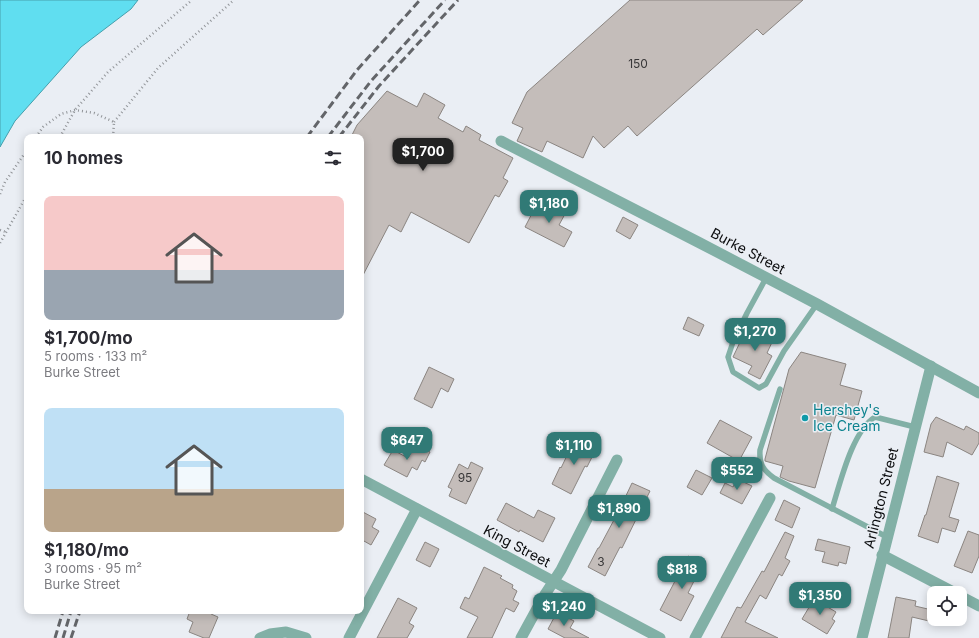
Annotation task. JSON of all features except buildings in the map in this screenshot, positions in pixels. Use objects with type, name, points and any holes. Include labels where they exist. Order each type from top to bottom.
[{"type":"street","name":"Burke Street","points":[[501,141],[817,304],[979,393]]},
{"type":"street","name":"Arlington Street","points":[[862,638],[931,366]]},
{"type":"street","points":[[521,638],[544,596],[561,570],[617,460]]},
{"type":"street","name":"King Street","points":[[364,481],[660,638]]},
{"type":"street","points":[[695,638],[770,498]]},
{"type":"street","points":[[364,610],[417,509]]},
{"type":"street","points":[[882,555],[942,586]]},
{"type":"street","points":[[967,600],[979,606]]},
{"type":"street","points":[[349,638],[362,614]]},
{"type":"street","points":[[260,638],[270,634],[286,632],[306,638]]},
{"type":"lane","points":[[766,278],[736,335],[728,357],[733,372],[759,388],[766,384],[784,351],[817,304]]},
{"type":"lane","points":[[780,389],[760,450],[759,458],[762,466],[774,478],[887,537]]},
{"type":"lane","points":[[832,509],[851,450],[869,421],[875,417],[915,427]]},
{"type":"path","points":[[62,134],[76,110],[108,72],[192,0]]},
{"type":"path","points":[[112,134],[114,122],[158,68],[234,0]]},
{"type":"path","points":[[38,134],[42,127],[61,114],[76,110],[94,113],[114,122]]},
{"type":"path","points":[[0,194],[5,182],[24,154]]},
{"type":"path","points":[[0,243],[24,200]]},
{"type":"path","points":[[0,230],[6,232]]},
{"type":"water","points":[[0,0],[138,0],[131,9],[81,47],[15,121],[0,147]]},
{"type":"railway","points":[[309,134],[357,70],[420,0]]},
{"type":"railway","points":[[330,134],[371,81],[445,0]]},
{"type":"railway","points":[[341,134],[379,86],[458,0]]},
{"type":"railway","points":[[55,638],[62,614]]},
{"type":"railway","points":[[63,638],[70,614]]},
{"type":"railway","points":[[71,638],[79,614]]},
{"type":"place","name":"Hershey's Ice Cream","points":[[805,418]]}]
